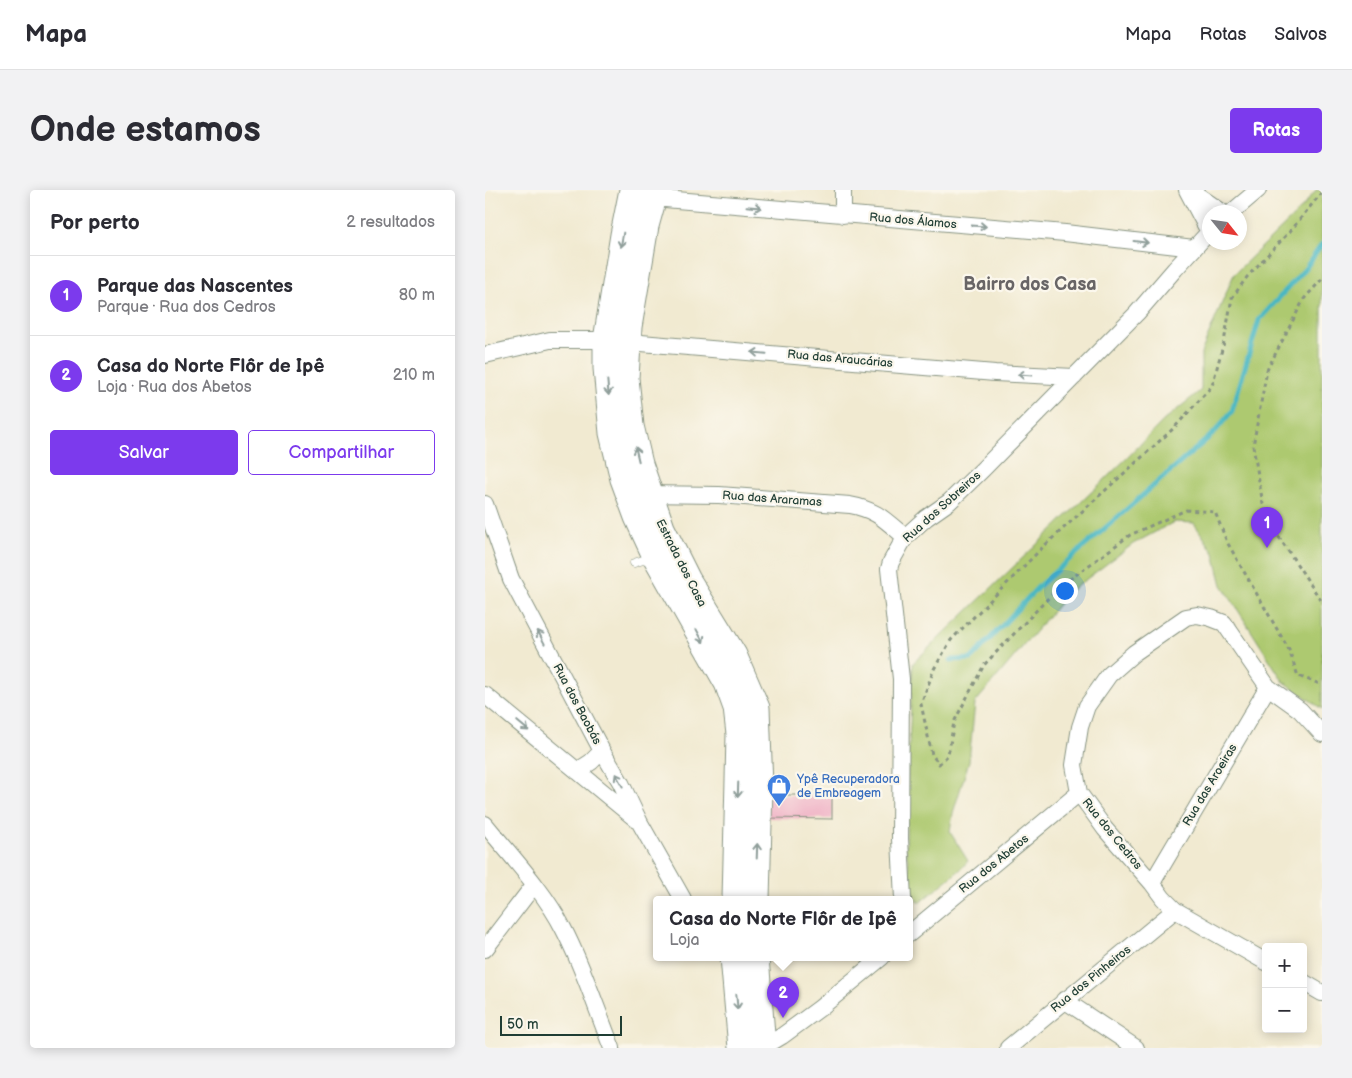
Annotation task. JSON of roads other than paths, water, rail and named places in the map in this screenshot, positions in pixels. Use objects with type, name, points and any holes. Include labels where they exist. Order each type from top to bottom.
[{"type":"main road","name":"Estrada dos Casa","points":[[644,192],[646,226],[617,341],[627,378],[631,426],[640,464],[639,494],[661,528],[654,556],[687,580],[734,656],[739,734],[735,896]]},
{"type":"main road","name":"Estrada dos Casa","points":[[735,679],[757,708],[760,786],[757,896]]},
{"type":"main road","points":[[741,961],[763,1048]]},
{"type":"main road","points":[[741,961],[741,1048]]},
{"type":"street","points":[[843,190],[843,215]]},
{"type":"street","points":[[1189,190],[1212,205]]},
{"type":"street","points":[[1189,190],[1202,217]]},
{"type":"street","points":[[1240,205],[1258,190]]},
{"type":"street","name":"Rua dos Álamos","points":[[644,192],[843,215],[1056,232],[1194,248]]},
{"type":"street","name":"Rua dos Sobreiros","points":[[903,896],[900,839],[901,679],[889,569],[891,562],[905,537],[926,518],[949,502],[1074,377],[1137,313],[1202,239]]},
{"type":"street","name":"Rua das Araucárias","points":[[485,355],[550,340],[617,341],[995,373],[1074,377]]},
{"type":"street","name":"Rua das Araramas","points":[[639,494],[719,495],[850,505],[865,508],[879,514],[905,537]]},
{"type":"street","name":"Rua dos Baobás","points":[[485,504],[511,579],[602,751],[621,783],[640,823],[681,896]]},
{"type":"street","name":"Rua dos Cedros","points":[[1262,960],[1175,910],[1105,829],[1079,793],[1074,766],[1080,727],[1087,706],[1109,675],[1134,654],[1186,617],[1197,615],[1224,623],[1268,687],[1300,710],[1322,734]]},
{"type":"street","name":"Rua das Aroeiras","points":[[1152,883],[1268,687]]},
{"type":"street","points":[[485,695],[640,823]]},
{"type":"street","points":[[577,771],[591,762],[602,751]]},
{"type":"street","name":"Rua dos Abetos","points":[[913,927],[1079,793]]},
{"type":"street","points":[[485,824],[534,885],[562,926],[571,944],[612,1048]]},
{"type":"street","points":[[488,937],[534,885]]},
{"type":"street","name":"Rua dos Pinheiros","points":[[1008,1048],[1175,910]]},
{"type":"street","points":[[763,1048],[820,1008],[877,961]]},
{"type":"street","points":[[1307,984],[1322,993]]},
{"type":"street","points":[[1064,1000],[1136,1048]]},
{"type":"waterway","points":[[951,660],[971,659],[1040,585],[1214,433],[1232,411],[1259,320],[1305,269],[1322,244]]},
{"type":"place","name":"Parque das Nascentes","points":[[1267,548]]},
{"type":"place","name":"Ypê Recuperadora de Embreagem","points":[[779,807]]},
{"type":"place","name":"Casa do Norte Flôr de Ipê","points":[[783,1018]]},
{"type":"district","name":"Bairro dos Casa","points":[[1030,284]]}]
